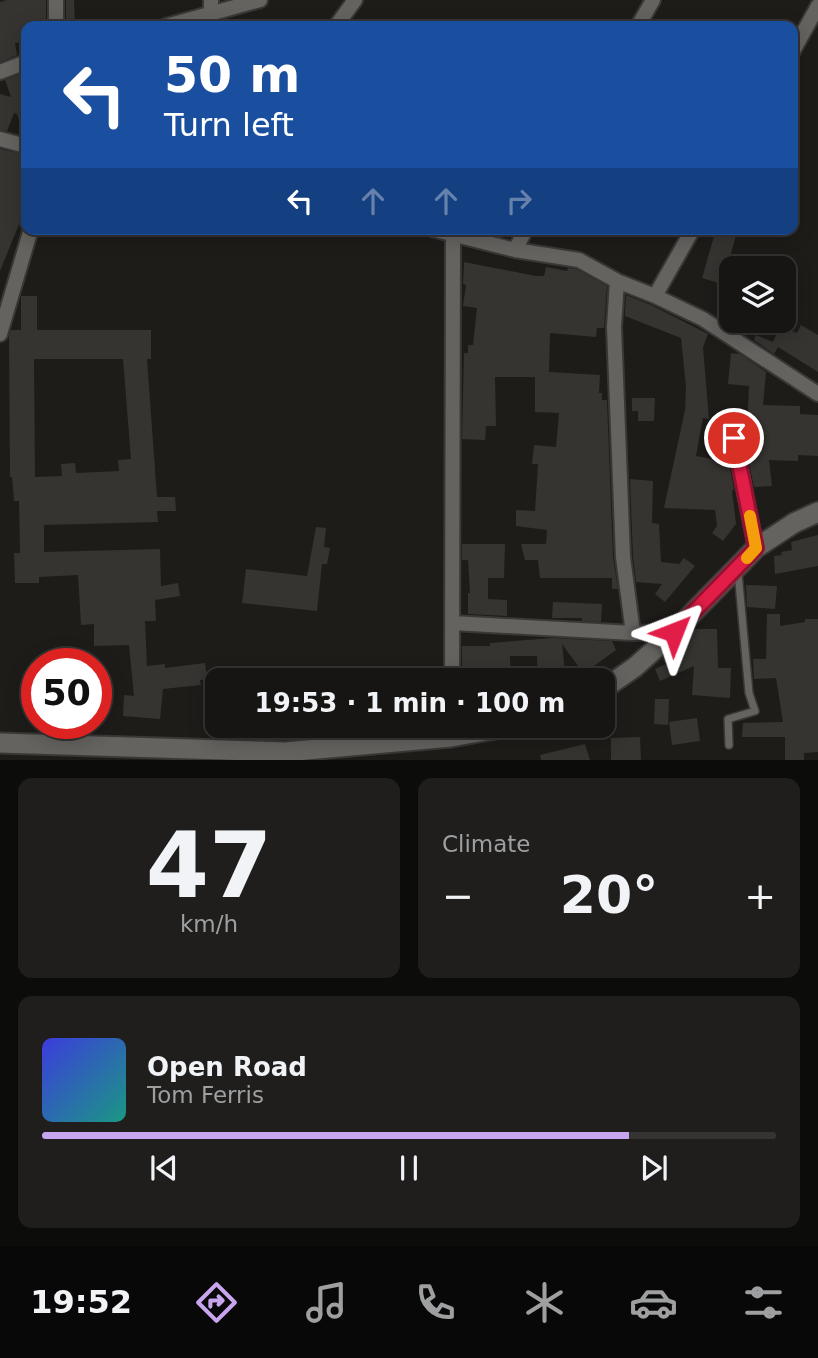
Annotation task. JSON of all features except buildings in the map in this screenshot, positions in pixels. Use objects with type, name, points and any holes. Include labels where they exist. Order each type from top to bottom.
[{"type":"main road","points":[[615,681],[674,632],[756,548],[794,523],[818,512]]},
{"type":"main road","points":[[0,743],[285,756],[410,738]]},
{"type":"street","points":[[56,0],[56,21]]},
{"type":"street","points":[[178,21],[211,7],[260,0]]},
{"type":"street","points":[[340,21],[355,0]]},
{"type":"street","points":[[641,21],[653,0]]},
{"type":"street","points":[[798,42],[818,6]]},
{"type":"street","points":[[0,72],[21,64]]},
{"type":"street","points":[[0,139],[21,145]]},
{"type":"street","points":[[0,334],[30,235]]},
{"type":"street","points":[[452,668],[453,235]]},
{"type":"street","points":[[457,235],[515,250],[579,260],[617,281],[704,319],[818,394]]},
{"type":"street","points":[[515,250],[523,235]]},
{"type":"street","points":[[655,296],[690,235]]},
{"type":"street","points":[[617,281],[614,327],[623,544],[633,633]]},
{"type":"street","points":[[734,438],[756,548]]},
{"type":"street","points":[[453,623],[633,633],[674,632]]},
{"type":"lane","points":[[729,745],[729,719],[755,711],[749,693],[738,568]]},
{"type":"slow traffic","points":[[747,558],[756,548],[750,516]]},
{"type":"route","points":[[674,632],[756,548],[734,438]]}]
